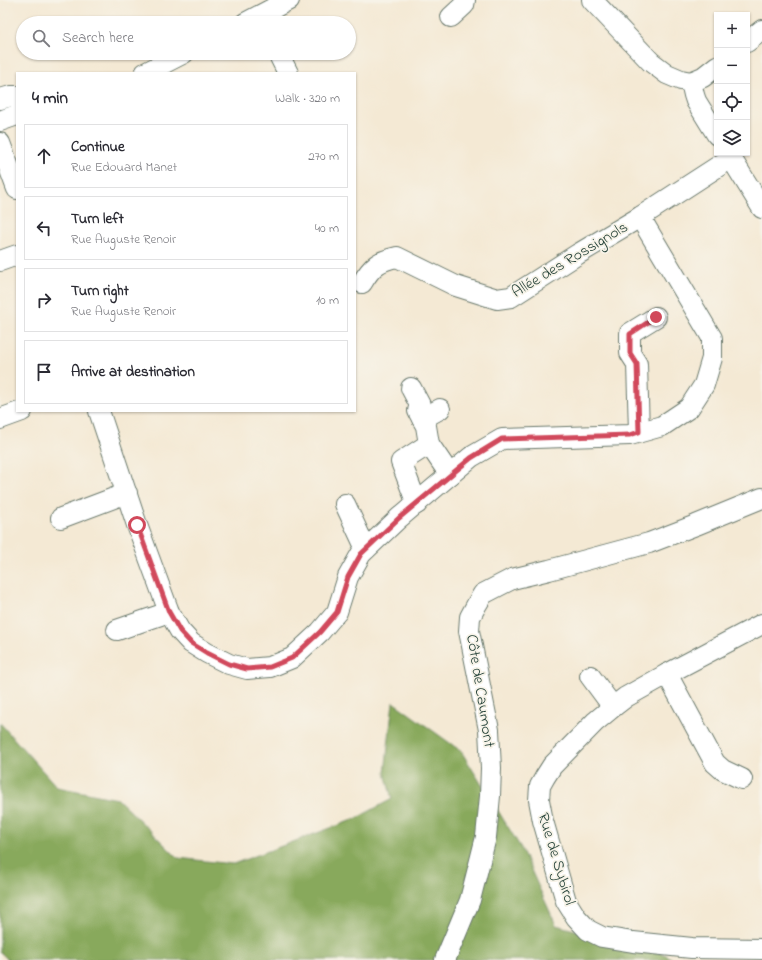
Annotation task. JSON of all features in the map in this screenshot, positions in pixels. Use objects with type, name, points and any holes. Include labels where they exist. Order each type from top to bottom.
[{"type":"street","points":[[451,17],[464,5],[465,0]]},
{"type":"street","points":[[592,0],[651,62],[667,74],[690,82],[703,77],[714,68]]},
{"type":"street","points":[[263,16],[281,2]]},
{"type":"street","points":[[750,40],[762,30]]},
{"type":"street","points":[[282,60],[288,72]]},
{"type":"street","points":[[147,72],[179,61]]},
{"type":"street","points":[[690,82],[696,101],[714,130]]},
{"type":"street","points":[[0,99],[16,96]]},
{"type":"street","points":[[0,121],[16,116]]},
{"type":"street","points":[[0,143],[16,186]]},
{"type":"street","points":[[730,156],[762,208]]},
{"type":"street","name":"Allée des Rossignols","points":[[362,283],[369,271],[375,266],[397,257],[456,286],[497,299],[511,297],[578,254],[640,217],[730,156]]},
{"type":"street","points":[[99,412],[137,525],[169,612],[180,631],[191,643],[229,664],[247,669],[270,667],[292,658],[320,632],[337,612],[348,577],[361,554],[399,518],[471,458],[502,439],[630,435],[662,426],[689,408],[704,385],[712,358],[712,338],[640,217]]},
{"type":"street","points":[[0,261],[16,255]]},
{"type":"street","points":[[639,432],[637,364],[630,353],[630,334],[656,317]]},
{"type":"street","points":[[411,388],[420,405],[418,411],[426,426],[429,444],[450,475]]},
{"type":"street","points":[[422,419],[440,409]]},
{"type":"street","points":[[0,419],[19,412]]},
{"type":"street","points":[[417,504],[401,462],[429,444]]},
{"type":"street","points":[[61,518],[127,493]]},
{"type":"street","name":"Côte de Caumont","points":[[445,960],[470,900],[486,837],[491,768],[489,730],[469,631],[470,617],[477,604],[484,594],[512,579],[649,543],[762,498]]},
{"type":"street","points":[[346,504],[366,549]]},
{"type":"street","points":[[117,630],[169,612]]},
{"type":"street","name":"Rue de Sybirol","points":[[762,624],[667,674],[612,706],[552,766],[540,786],[539,800],[543,821],[566,901],[576,917],[588,930],[602,937],[633,942],[692,948],[762,949]]},
{"type":"street","points":[[667,674],[715,763],[723,770],[742,779]]},
{"type":"street","points":[[590,676],[612,706]]},
{"type":"green space","points":[[393,702],[461,751],[521,848],[556,925],[664,954],[674,960],[8,960],[0,952],[0,723],[57,787],[118,799],[178,858],[233,864],[355,819],[392,799],[385,773]]},
{"type":"route","points":[[137,525],[169,612],[180,631],[191,643],[229,664],[247,669],[270,667],[292,658],[320,632],[337,612],[348,577],[361,554],[399,518],[471,458],[502,439],[630,435],[639,432],[637,364],[630,353],[630,334],[656,317]]}]
